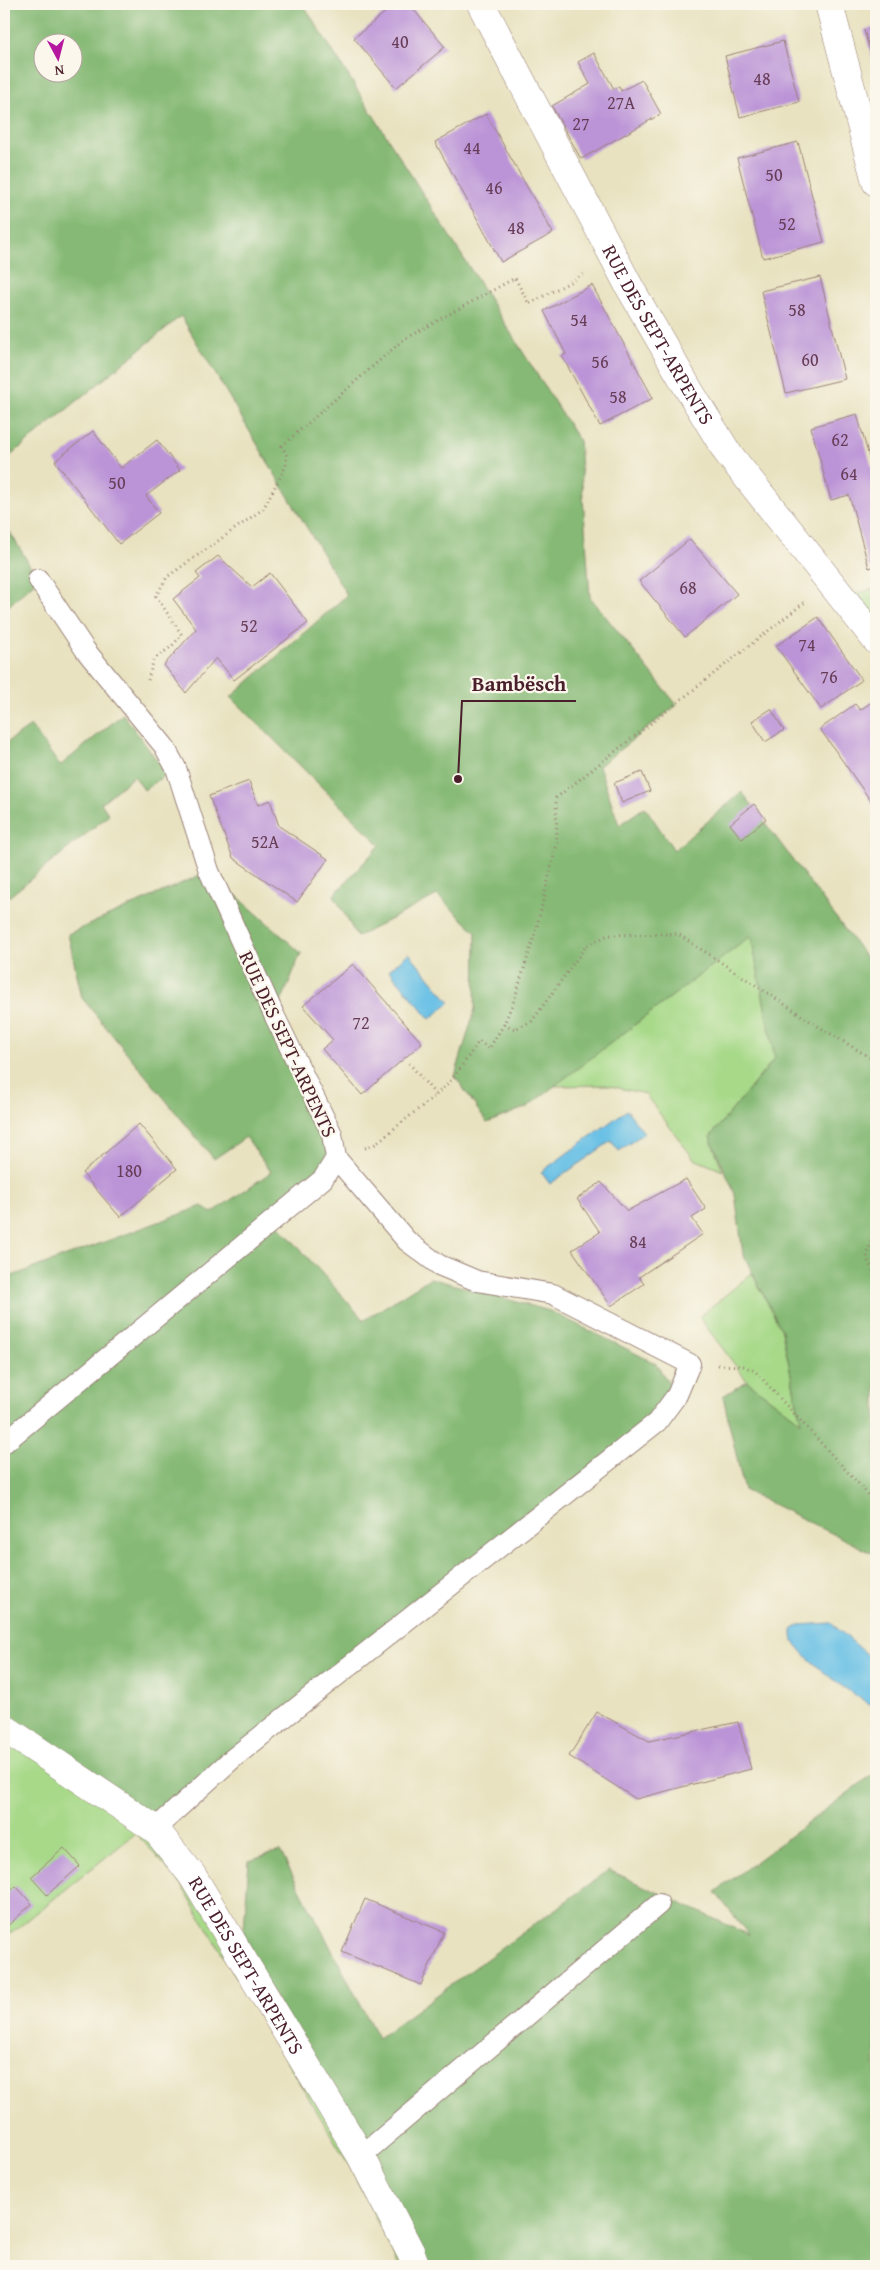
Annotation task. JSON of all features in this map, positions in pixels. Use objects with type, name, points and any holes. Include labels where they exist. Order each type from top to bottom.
[{"type":"street","name":"RUE DES SEPT-ARPENTS","points":[[480,4],[614,258],[689,390],[727,452],[876,640]]},
{"type":"street","points":[[829,4],[876,182]]},
{"type":"street","name":"RUE DES SEPT-ARPENTS","points":[[4,1728],[155,1829],[192,1875],[361,2156],[416,2266]]},
{"type":"lane","name":"RUE DES SEPT-ARPENTS","points":[[4,1443],[323,1179],[336,1158],[332,1134],[275,1017],[210,871],[176,768],[164,746],[86,651],[38,579]]},
{"type":"lane","points":[[155,1829],[232,1759],[657,1422],[677,1395],[690,1364],[553,1294],[477,1281],[439,1265],[407,1241],[336,1158]]},
{"type":"lane","points":[[361,2156],[659,1904]]},
{"type":"path","points":[[138,714],[154,659],[171,647],[182,635],[164,612],[156,596],[167,577],[263,509],[286,466],[287,456],[282,446],[404,339],[515,278],[529,304],[614,258]]},
{"type":"path","points":[[336,1158],[375,1144],[436,1095],[455,1076],[479,1042],[489,1049],[504,1024],[515,998],[536,930],[557,843],[556,798],[829,583]]},
{"type":"path","points":[[504,1024],[515,1029],[532,1021],[586,946],[608,935],[678,934],[816,1025],[876,1061]]},
{"type":"path","points":[[408,1062],[436,1095]]},
{"type":"path","points":[[876,1244],[871,1242],[867,1258],[876,1279]]},
{"type":"path","points":[[690,1364],[743,1366],[755,1372],[876,1503]]},
{"type":"green space","points":[[4,4],[303,4],[579,441],[590,597],[677,705],[599,766],[619,825],[645,807],[674,850],[742,792],[876,971],[876,1555],[744,1490],[723,1396],[747,1381],[801,1422],[782,1331],[743,1254],[735,1194],[710,1137],[775,1058],[751,936],[527,1107],[487,1123],[455,1076],[475,1009],[476,932],[437,895],[357,937],[334,895],[380,845],[231,697],[347,595],[181,316],[4,461]]},
{"type":"green space","points":[[4,522],[38,579],[4,610]]},
{"type":"green space","points":[[876,588],[876,622],[854,594]]},
{"type":"green space","points":[[123,714],[167,774],[144,790],[134,776],[101,803],[109,815],[4,901],[4,744],[31,726],[60,766]]},
{"type":"green space","points":[[209,871],[301,953],[275,1017],[336,1158],[273,1219],[364,1320],[430,1278],[550,1311],[655,1363],[677,1395],[155,1829],[4,1728],[4,1374],[9,1369],[4,1362],[4,1279],[202,1206],[212,1213],[271,1172],[246,1137],[214,1159],[82,998],[68,934]]},
{"type":"green space","points":[[751,936],[775,1058],[710,1137],[723,1171],[694,1159],[645,1094],[606,1085],[554,1086]]},
{"type":"green space","points":[[752,1273],[782,1331],[801,1422],[747,1381],[699,1317]]},
{"type":"green space","points":[[4,1728],[155,1829],[428,2266],[400,2266],[349,2165],[180,1883],[136,1833],[4,1939]]},
{"type":"green space","points":[[876,1772],[876,2266],[428,2266],[243,1942],[249,1861],[280,1851],[378,2038],[609,1870],[749,1935],[715,1892]]},
{"type":"water","points":[[409,953],[450,1002],[430,1019],[389,970]]},
{"type":"water","points":[[627,1110],[644,1133],[619,1151],[611,1141],[550,1184],[541,1172]]},
{"type":"water","points":[[831,1623],[868,1655],[876,1666],[876,1701],[870,1704],[840,1685],[808,1658],[793,1640],[792,1630],[799,1625]]},
{"type":"building","points":[[395,4],[409,4],[445,47],[396,88],[354,38]]},
{"type":"building","points":[[876,27],[876,72],[864,30]]},
{"type":"building","points":[[783,41],[799,102],[740,117],[725,56]]},
{"type":"building","points":[[594,53],[614,89],[619,86],[621,91],[642,80],[661,114],[581,159],[552,106],[590,84],[578,62]]},
{"type":"building","points":[[486,114],[553,233],[501,262],[435,142]]},
{"type":"building","points":[[798,142],[824,242],[763,258],[737,158]]},
{"type":"building","points":[[820,277],[845,379],[786,393],[761,291]]},
{"type":"building","points":[[592,285],[653,398],[600,426],[562,356],[566,354],[544,311]]},
{"type":"building","points":[[857,414],[876,482],[876,566],[869,568],[849,495],[831,500],[811,427]]},
{"type":"building","points":[[93,431],[121,468],[157,440],[180,470],[146,496],[159,513],[119,544],[55,461]]},
{"type":"building","points":[[690,539],[737,594],[685,637],[639,581]]},
{"type":"building","points":[[218,556],[252,587],[270,573],[308,623],[234,680],[216,658],[186,693],[164,665],[196,629],[173,599],[200,578],[196,573]]},
{"type":"building","points":[[818,617],[862,680],[821,709],[776,646]]},
{"type":"building","points":[[876,699],[876,802],[873,804],[820,729],[855,704],[860,710]]},
{"type":"building","points":[[771,709],[784,730],[765,742],[752,721]]},
{"type":"building","points":[[642,772],[650,791],[622,803],[614,783]]},
{"type":"building","points":[[249,781],[258,805],[270,800],[279,826],[328,859],[297,902],[233,858],[209,796]]},
{"type":"building","points":[[754,804],[766,819],[742,839],[730,824]]},
{"type":"building","points":[[353,964],[422,1043],[362,1095],[322,1049],[333,1040],[303,1006]]},
{"type":"building","points":[[139,1124],[177,1169],[120,1217],[82,1173]]},
{"type":"building","points":[[686,1179],[706,1209],[692,1218],[703,1234],[639,1277],[644,1284],[611,1306],[572,1250],[600,1232],[577,1199],[601,1182],[627,1211]]},
{"type":"building","points":[[597,1712],[649,1741],[738,1722],[751,1769],[636,1799],[569,1756]]},
{"type":"building","points":[[64,1848],[80,1866],[47,1895],[31,1877]]},
{"type":"building","points":[[16,1886],[32,1904],[4,1929],[4,1897]]},
{"type":"building","points":[[365,1899],[444,1932],[421,1985],[342,1952]]},
{"type":"place","name":"Bambësch","points":[[458,779]]}]
